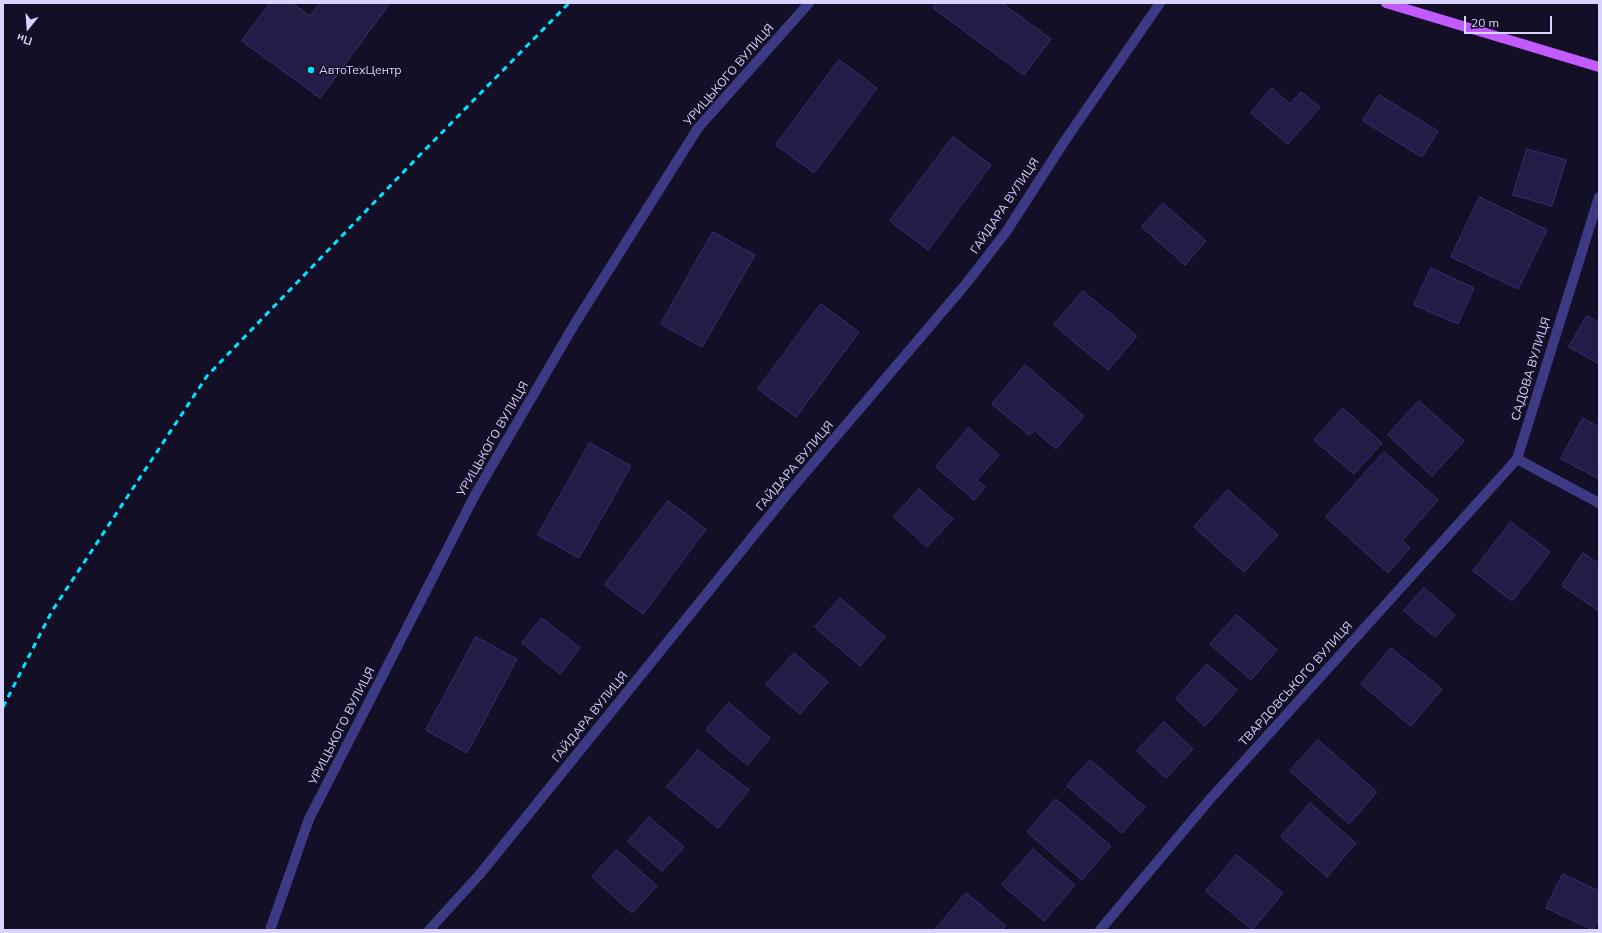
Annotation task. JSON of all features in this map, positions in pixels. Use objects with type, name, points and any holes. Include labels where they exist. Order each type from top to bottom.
[{"type":"main road","points":[[1386,3],[1599,67]]},
{"type":"street","name":"УРИЦЬКОГО ВУЛИЦЯ","points":[[270,930],[309,819],[476,493],[574,325],[698,128],[809,3]]},
{"type":"street","name":"ГАЙДАРА ВУЛИЦЯ","points":[[429,930],[480,874],[788,493],[965,285],[1006,232],[1064,142],[1160,3]]},
{"type":"street","name":"САДОВА ВУЛИЦЯ","points":[[1517,459],[1599,197]]},
{"type":"street","points":[[1517,459],[1599,503]]},
{"type":"street","name":"ТВАРДОВСЬКОГО ВУЛИЦЯ","points":[[1100,930],[1211,798],[1517,459]]},
{"type":"building","name":"АвтоТехЦентр","points":[[270,3],[292,3],[310,16],[320,3],[390,3],[320,98],[242,41]]},
{"type":"building","points":[[936,3],[1002,3],[1051,39],[1024,75],[933,8]]},
{"type":"building","points":[[839,60],[877,88],[814,173],[776,145]]},
{"type":"building","points":[[1272,88],[1290,104],[1301,92],[1320,107],[1288,144],[1251,113]]},
{"type":"building","points":[[1379,95],[1438,131],[1422,157],[1363,121]]},
{"type":"building","points":[[953,137],[991,165],[928,250],[890,221]]},
{"type":"building","points":[[1527,149],[1566,160],[1552,206],[1513,195]]},
{"type":"building","points":[[1480,197],[1547,230],[1518,289],[1451,257]]},
{"type":"building","points":[[1163,203],[1206,241],[1185,265],[1142,227]]},
{"type":"building","points":[[713,232],[755,255],[702,347],[661,324]]},
{"type":"building","points":[[1431,268],[1474,288],[1458,324],[1414,305]]},
{"type":"building","points":[[1083,291],[1137,336],[1108,370],[1054,325]]},
{"type":"building","points":[[821,304],[859,332],[796,417],[758,389]]},
{"type":"building","points":[[1587,316],[1599,323],[1599,364],[1569,347]]},
{"type":"building","points":[[1025,365],[1084,416],[1056,449],[1035,431],[1029,435],[992,404]]},
{"type":"building","points":[[1419,401],[1464,441],[1432,476],[1388,435]]},
{"type":"building","points":[[1343,408],[1382,443],[1354,474],[1314,440]]},
{"type":"building","points":[[1583,418],[1599,427],[1599,479],[1561,459]]},
{"type":"building","points":[[969,428],[999,455],[977,480],[985,487],[974,500],[936,467]]},
{"type":"building","points":[[590,443],[631,466],[579,558],[538,535]]},
{"type":"building","points":[[1384,452],[1438,500],[1402,541],[1410,548],[1388,573],[1326,517]]},
{"type":"building","points":[[919,489],[953,519],[927,547],[894,517]]},
{"type":"building","points":[[1228,490],[1278,535],[1244,572],[1194,527]]},
{"type":"building","points":[[668,501],[706,529],[643,614],[605,585]]},
{"type":"building","points":[[1511,522],[1550,552],[1512,601],[1473,571]]},
{"type":"building","points":[[1583,553],[1599,564],[1599,611],[1562,586]]},
{"type":"building","points":[[1424,588],[1455,615],[1435,637],[1404,611]]},
{"type":"building","points":[[840,598],[885,637],[860,666],[815,627]]},
{"type":"building","points":[[1237,615],[1277,650],[1251,680],[1210,644]]},
{"type":"building","points":[[542,618],[580,648],[560,674],[522,643]]},
{"type":"building","points":[[476,637],[517,659],[467,753],[426,730]]},
{"type":"building","points":[[1391,648],[1442,689],[1411,726],[1361,684]]},
{"type":"building","points":[[794,653],[828,682],[800,714],[766,685]]},
{"type":"building","points":[[1207,664],[1237,690],[1205,726],[1176,699]]},
{"type":"building","points":[[729,703],[770,738],[747,765],[706,730]]},
{"type":"building","points":[[1164,722],[1193,749],[1166,778],[1137,751]]},
{"type":"building","points":[[1318,740],[1377,792],[1349,824],[1290,771]]},
{"type":"building","points":[[698,750],[749,790],[718,828],[667,787]]},
{"type":"building","points":[[1090,760],[1145,807],[1122,833],[1067,786]]},
{"type":"building","points":[[1056,799],[1111,846],[1082,880],[1027,832]]},
{"type":"building","points":[[1310,803],[1356,843],[1327,877],[1281,837]]},
{"type":"building","points":[[649,817],[684,847],[662,871],[628,842]]},
{"type":"building","points":[[1033,849],[1075,885],[1044,921],[1002,885]]},
{"type":"building","points":[[617,850],[657,886],[632,913],[592,877]]},
{"type":"building","points":[[1237,855],[1283,893],[1252,930],[1206,891]]},
{"type":"building","points":[[1563,874],[1599,891],[1599,917],[1593,930],[1546,908]]},
{"type":"building","points":[[966,893],[1006,926],[1002,930],[935,930]]},
{"type":"railway","points":[[3,707],[52,611],[207,376],[569,3]]},
{"type":"place","name":"АвтоТехЦентр","points":[[311,70]]}]
